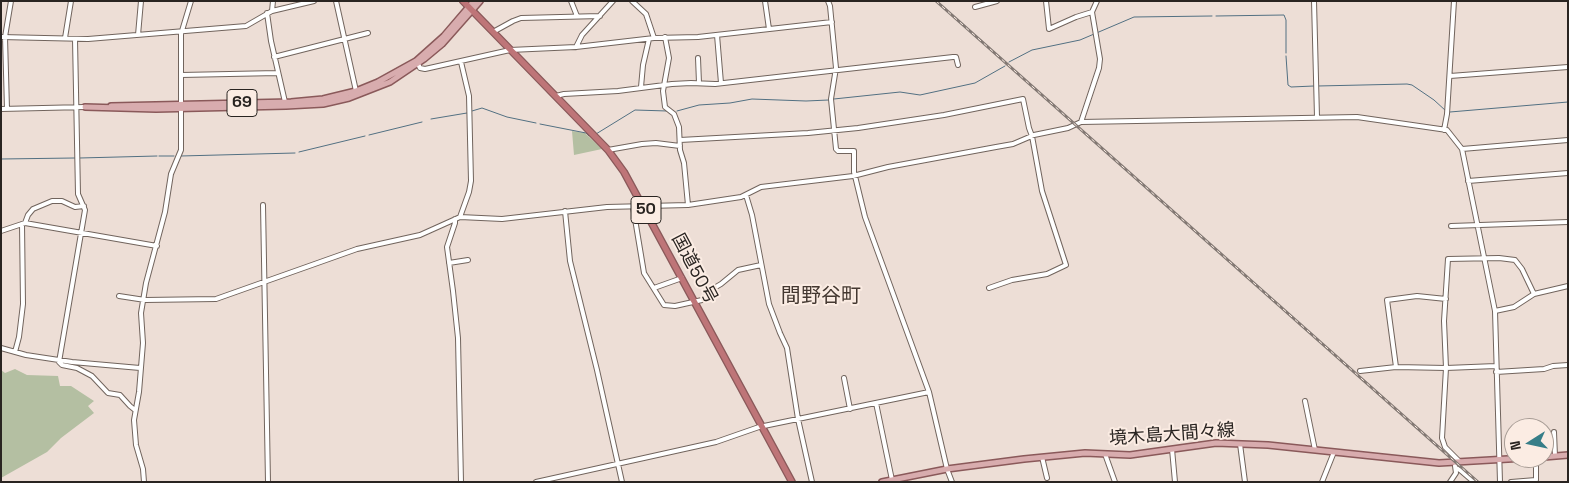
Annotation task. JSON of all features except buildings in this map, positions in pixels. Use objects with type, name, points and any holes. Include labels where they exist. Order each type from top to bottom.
[{"type":"highway","name":"国道50号","points":[[463,1],[608,150],[624,172],[792,482]]},
{"type":"main road","name":"69","points":[[86,107],[286,106],[334,102],[381,86],[418,64],[442,44],[471,9],[474,1]]},
{"type":"main road","name":"69","points":[[180,106],[323,99],[356,91],[378,82],[416,61],[480,1]]},
{"type":"main road","name":"境木島大間々線","points":[[882,482],[947,469],[1042,457],[1085,453],[1130,455],[1210,444],[1240,444],[1315,450],[1455,466],[1460,462],[1504,460]]},
{"type":"main road","points":[[1555,456],[1568,455]]},
{"type":"street","points":[[7,109],[3,37],[11,1]]},
{"type":"street","points":[[65,38],[70,1]]},
{"type":"street","points":[[138,35],[141,1]]},
{"type":"street","points":[[144,482],[134,420],[139,392],[143,347],[140,321],[143,300],[167,203],[171,174],[180,150],[181,32],[191,1]]},
{"type":"street","points":[[272,11],[273,1]]},
{"type":"street","points":[[3,37],[75,39],[248,26],[272,11],[314,1]]},
{"type":"street","points":[[336,1],[356,91]]},
{"type":"street","points":[[571,1],[577,16]]},
{"type":"street","points":[[576,47],[582,35],[613,1]]},
{"type":"street","points":[[632,1],[646,14],[652,38],[643,65],[641,87]]},
{"type":"street","points":[[765,1],[768,29]]},
{"type":"street","points":[[828,1],[832,22],[836,70],[831,98],[837,150],[854,151],[855,176],[865,217],[929,392],[947,469],[952,482]]},
{"type":"street","points":[[975,7],[986,2],[997,1]]},
{"type":"street","points":[[1046,1],[1048,28],[1092,12]]},
{"type":"street","points":[[1080,122],[1100,59],[1092,12],[1097,1]]},
{"type":"street","points":[[1314,1],[1317,117]]},
{"type":"street","points":[[1444,130],[1448,114],[1454,1]]},
{"type":"street","points":[[267,13],[274,57],[285,102]]},
{"type":"street","points":[[493,32],[522,18],[600,16]]},
{"type":"street","points":[[418,64],[420,68],[425,69],[510,50],[576,47],[652,38],[717,35],[832,22]]},
{"type":"street","points":[[274,57],[368,33]]},
{"type":"street","points":[[717,35],[721,83]]},
{"type":"street","points":[[665,38],[669,58],[663,85],[665,107],[675,115],[680,130],[680,146],[684,163],[688,205]]},
{"type":"street","points":[[75,39],[78,195],[85,210],[60,360],[62,365],[77,368],[92,376],[109,393],[120,394],[135,410]]},
{"type":"street","points":[[556,96],[691,82],[699,84],[721,83],[955,57],[958,65]]},
{"type":"street","points":[[698,58],[699,84]]},
{"type":"street","points":[[461,62],[469,96],[471,181],[469,192],[447,245],[458,338],[461,482]]},
{"type":"street","points":[[1450,76],[1568,67]]},
{"type":"street","points":[[180,75],[278,73]]},
{"type":"street","points":[[680,140],[834,130],[944,115],[1023,99],[1042,191],[1066,265],[1053,272],[1012,280],[989,288]]},
{"type":"street","points":[[1,109],[86,107]]},
{"type":"street","points":[[119,296],[143,300],[216,299],[357,249],[420,235],[457,218],[502,219],[540,216],[565,211],[688,205],[738,197],[746,195],[755,189],[855,176],[888,167],[1013,144],[1032,136],[1068,128],[1080,122],[1357,117],[1447,130],[1462,149],[1494,311],[1500,482]]},
{"type":"street","points":[[1462,149],[1568,140]]},
{"type":"street","points":[[608,150],[656,143],[680,146]]},
{"type":"street","points":[[1468,181],[1568,173]]},
{"type":"street","points":[[746,195],[752,215],[760,265],[769,304],[787,348],[798,419],[812,482]]},
{"type":"street","points":[[15,352],[23,304],[23,223],[35,208],[53,200],[62,201],[75,207],[84,206]]},
{"type":"street","points":[[262,205],[268,482]]},
{"type":"street","points":[[633,207],[643,270],[647,280],[664,305],[675,306],[703,299],[708,291],[722,284],[738,270],[760,265]]},
{"type":"street","points":[[565,211],[570,261],[622,482]]},
{"type":"street","points":[[1451,226],[1568,222]]},
{"type":"street","points":[[1,231],[23,223],[157,246]]},
{"type":"street","points":[[1460,462],[1445,447],[1442,438],[1446,368],[1444,321],[1448,259],[1509,259],[1517,261],[1534,294]]},
{"type":"street","points":[[449,263],[468,260]]},
{"type":"street","points":[[654,288],[682,278]]},
{"type":"street","points":[[1494,311],[1514,307],[1534,294],[1568,286]]},
{"type":"street","points":[[1396,367],[1387,300],[1417,296],[1446,299]]},
{"type":"street","points":[[1,348],[60,360],[140,368]]},
{"type":"street","points":[[1496,372],[1544,369],[1568,365]]},
{"type":"street","points":[[1360,371],[1396,367],[1496,366]]},
{"type":"street","points":[[844,378],[850,409]]},
{"type":"street","points":[[536,482],[716,442],[762,426],[929,392]]},
{"type":"street","points":[[1305,402],[1315,450]]},
{"type":"street","points":[[876,403],[892,480]]},
{"type":"street","points":[[1554,432],[1555,456]]},
{"type":"street","points":[[1240,444],[1244,482]]},
{"type":"street","points":[[1172,449],[1175,482]]},
{"type":"street","points":[[1322,482],[1334,452]]},
{"type":"street","points":[[1105,454],[1114,482]]},
{"type":"street","points":[[1042,457],[1047,478]]},
{"type":"street","points":[[1450,482],[1455,477],[1455,466]]},
{"type":"street","points":[[1455,466],[1474,482]]},
{"type":"street","points":[[1511,482],[1536,480],[1536,468]]},
{"type":"green space","points":[[572,131],[585,133],[602,149],[574,155]]},
{"type":"green space","points":[[15,369],[27,375],[58,376],[60,386],[71,386],[94,401],[88,406],[94,413],[61,438],[47,452],[1,478],[1,370],[5,373]]},
{"type":"waterway","points":[[1216,16],[1284,15],[1286,20],[1286,53]]},
{"type":"waterway","points":[[1009,62],[1032,50],[1080,40],[1134,17],[1212,16]]},
{"type":"waterway","points":[[1286,56],[1288,85],[1291,87],[1314,86]]},
{"type":"waterway","points":[[834,99],[900,92],[920,95],[975,83],[1005,66]]},
{"type":"waterway","points":[[1318,86],[1407,84],[1412,85],[1434,100],[1446,111]]},
{"type":"waterway","points":[[677,111],[699,105],[752,99],[829,100]]},
{"type":"waterway","points":[[1450,112],[1568,102]]},
{"type":"waterway","points":[[472,111],[482,108],[507,117],[536,123]]},
{"type":"waterway","points":[[596,134],[635,110],[667,111]]},
{"type":"waterway","points":[[431,119],[467,113]]},
{"type":"waterway","points":[[369,135],[422,122]]},
{"type":"waterway","points":[[540,124],[586,133],[589,136]]},
{"type":"waterway","points":[[299,152],[365,136]]},
{"type":"waterway","points":[[181,156],[295,153]]},
{"type":"waterway","points":[[80,158],[157,156]]},
{"type":"waterway","points":[[159,156],[174,156]]},
{"type":"waterway","points":[[1,159],[75,158]]},
{"type":"railway","points":[[936,1],[1478,482]]},
{"type":"district","name":"間野谷町","points":[[821,297]]}]
